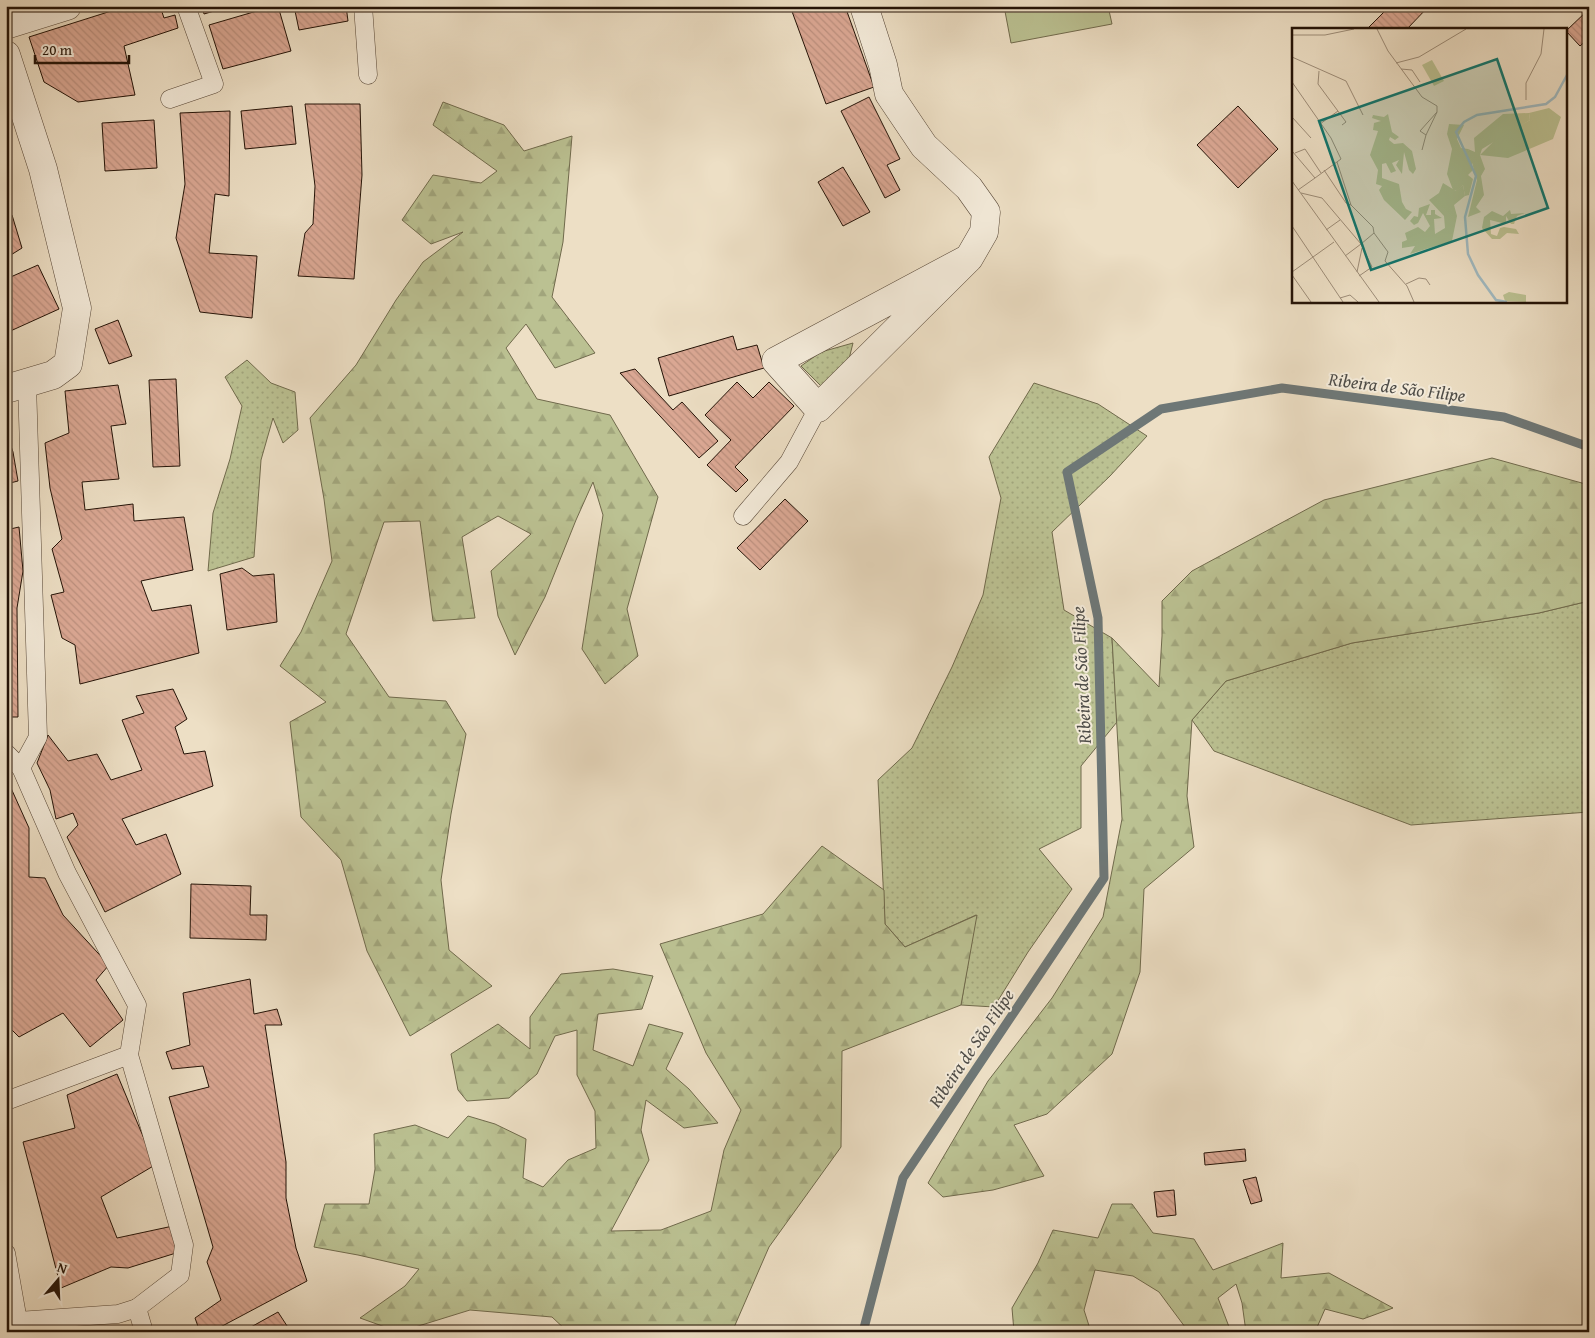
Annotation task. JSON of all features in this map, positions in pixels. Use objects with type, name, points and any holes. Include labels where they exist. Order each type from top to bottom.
[{"type":"street","points":[[6,25],[67,6]]},
{"type":"street","points":[[864,6],[882,65],[888,94],[924,146],[969,188],[986,212],[984,232],[969,258],[818,408],[776,361],[969,258]]},
{"type":"street","points":[[6,55],[43,169],[77,308],[68,364],[53,375],[16,386]]},
{"type":"lane","points":[[170,99],[214,84],[186,6]]},
{"type":"lane","points":[[363,6],[368,75]]},
{"type":"lane","points":[[16,386],[38,737],[21,768]]},
{"type":"lane","points":[[744,516],[789,462],[818,408]]},
{"type":"lane","points":[[6,753],[21,768],[67,873],[137,1005],[129,1055],[184,1245],[180,1275],[137,1308],[118,1314],[12,1323],[6,1253]]},
{"type":"lane","points":[[6,1101],[129,1055]]},
{"type":"lane","points":[[137,1308],[144,1332]]},
{"type":"green space","points":[[1004,6],[1108,6],[1112,24],[1011,43]]},
{"type":"green space","points":[[443,102],[504,125],[524,151],[572,136],[563,242],[552,297],[595,353],[555,368],[526,324],[506,348],[537,399],[610,415],[658,497],[627,609],[638,656],[605,684],[582,649],[603,515],[593,482],[545,597],[515,655],[498,616],[491,571],[531,534],[498,516],[462,537],[475,618],[433,621],[420,521],[384,522],[346,634],[389,697],[446,701],[466,734],[441,880],[449,950],[492,986],[410,1036],[367,951],[341,860],[301,817],[290,722],[326,702],[280,666],[301,632],[332,561],[324,499],[310,418],[356,365],[396,300],[423,262],[463,232],[431,244],[402,220],[433,175],[481,183],[497,171],[433,125]]},
{"type":"green space","points":[[853,343],[848,363],[823,388],[801,366],[821,352]]},
{"type":"green space","points":[[247,360],[271,383],[295,392],[298,430],[283,443],[273,418],[261,460],[254,557],[208,571],[213,513],[230,459],[242,406],[225,377]]},
{"type":"green space","points":[[1034,383],[1098,404],[1147,436],[1110,476],[1052,532],[1064,610],[1112,638],[1117,722],[1081,766],[1081,828],[1039,849],[1072,889],[1028,952],[994,1007],[961,1005],[976,915],[905,947],[885,924],[878,780],[912,748],[952,667],[983,595],[1001,498],[989,457]]},
{"type":"green space","points":[[1492,458],[1589,485],[1589,601],[1539,613],[1352,643],[1226,681],[1192,720],[1187,796],[1194,847],[1144,889],[1140,972],[1112,1054],[1047,1114],[1014,1125],[1044,1176],[993,1190],[943,1197],[928,1183],[988,1081],[1052,998],[1103,917],[1122,819],[1112,638],[1159,687],[1162,601],[1192,571],[1324,500]]},
{"type":"green space","points":[[1589,601],[1589,812],[1411,825],[1214,751],[1192,720],[1226,681],[1352,643],[1539,613]]},
{"type":"green space","points":[[822,846],[884,890],[885,924],[905,947],[977,915],[961,1005],[842,1051],[841,1147],[769,1247],[732,1332],[568,1332],[552,1317],[470,1310],[399,1332],[360,1318],[405,1286],[419,1269],[314,1247],[325,1204],[369,1204],[375,1169],[374,1134],[415,1125],[448,1138],[468,1116],[495,1124],[526,1139],[523,1178],[543,1187],[568,1160],[596,1148],[595,1111],[577,1075],[577,1030],[555,1036],[537,1074],[509,1098],[467,1101],[458,1090],[451,1054],[498,1024],[530,1049],[530,1017],[561,974],[613,969],[653,976],[642,1009],[598,1014],[593,1050],[633,1066],[649,1024],[683,1033],[666,1069],[689,1089],[718,1123],[684,1128],[646,1100],[641,1130],[649,1160],[611,1231],[661,1230],[711,1211],[724,1150],[741,1110],[706,1053],[660,944],[763,914]]},
{"type":"green space","points":[[1112,1204],[1132,1204],[1153,1233],[1194,1239],[1213,1270],[1283,1243],[1281,1278],[1329,1273],[1393,1308],[1363,1319],[1325,1309],[1315,1332],[1246,1332],[1242,1303],[1236,1284],[1218,1298],[1231,1332],[1193,1332],[1185,1327],[1159,1292],[1133,1276],[1095,1270],[1084,1310],[1091,1332],[1014,1332],[1012,1308],[1038,1263],[1053,1230],[1098,1238]]},
{"type":"building","points":[[127,6],[160,6],[164,18],[175,15],[178,28],[124,46],[135,95],[78,102],[44,82],[29,37]]},
{"type":"building","points":[[202,6],[231,6],[204,14]]},
{"type":"building","points":[[278,6],[291,51],[223,69],[209,25]]},
{"type":"building","points":[[294,6],[346,6],[348,21],[299,30]]},
{"type":"building","points":[[790,6],[845,6],[874,87],[826,104]]},
{"type":"building","points":[[1390,6],[1429,6],[1408,28],[1368,28]]},
{"type":"building","points":[[1589,9],[1589,38],[1580,46],[1568,33],[1568,29]]},
{"type":"building","points":[[869,97],[900,159],[887,165],[900,190],[885,198],[841,111]]},
{"type":"building","points":[[305,104],[360,104],[362,175],[354,279],[298,276],[305,233],[313,224],[315,186]]},
{"type":"building","points":[[292,106],[296,144],[245,149],[241,111]]},
{"type":"building","points":[[1238,106],[1278,149],[1238,188],[1197,145]]},
{"type":"building","points":[[230,111],[229,196],[215,194],[209,253],[257,256],[252,318],[200,312],[176,238],[185,184],[180,113]]},
{"type":"building","points":[[154,120],[157,168],[105,171],[102,123]]},
{"type":"building","points":[[843,167],[870,212],[843,226],[818,182]]},
{"type":"building","points":[[6,189],[11,199],[6,201]]},
{"type":"building","points":[[12,215],[22,248],[6,258],[6,216]]},
{"type":"building","points":[[38,265],[59,309],[6,333],[6,279]]},
{"type":"building","points":[[118,320],[132,356],[109,364],[95,329]]},
{"type":"building","points":[[733,336],[737,350],[757,345],[764,368],[669,396],[658,358]]},
{"type":"building","points":[[635,369],[673,410],[682,402],[718,441],[699,458],[620,373]]},
{"type":"building","points":[[176,379],[180,466],[153,467],[149,380]]},
{"type":"building","points":[[737,382],[753,398],[769,382],[794,406],[735,467],[748,480],[736,492],[707,465],[731,440],[705,415]]},
{"type":"building","points":[[118,385],[126,424],[111,426],[119,479],[82,482],[85,510],[133,504],[134,521],[184,517],[193,570],[141,581],[152,611],[191,605],[199,653],[80,684],[75,645],[62,638],[51,595],[64,592],[52,549],[62,539],[50,488],[45,443],[69,433],[65,391]]},
{"type":"building","points":[[6,431],[13,452],[18,481],[6,484]]},
{"type":"building","points":[[785,499],[808,521],[760,570],[737,548]]},
{"type":"building","points":[[19,527],[23,571],[17,608],[18,717],[6,717],[6,530]]},
{"type":"building","points":[[242,568],[253,576],[274,574],[277,622],[227,630],[220,574]]},
{"type":"building","points":[[173,689],[187,719],[175,727],[184,754],[205,751],[213,786],[122,819],[136,845],[166,834],[181,874],[105,912],[67,837],[78,825],[73,813],[56,819],[50,790],[37,763],[48,735],[68,761],[97,754],[111,780],[142,770],[122,720],[144,713],[136,696]]},
{"type":"building","points":[[6,777],[29,828],[29,877],[45,878],[63,915],[109,965],[96,980],[123,1020],[90,1047],[63,1013],[19,1037],[6,1024]]},
{"type":"building","points":[[191,884],[251,886],[250,915],[267,915],[266,940],[190,938]]},
{"type":"building","points":[[250,979],[254,1014],[277,1009],[282,1025],[265,1025],[286,1162],[286,1198],[296,1248],[307,1281],[211,1332],[200,1332],[195,1318],[221,1300],[207,1262],[213,1247],[169,1097],[209,1087],[203,1066],[172,1069],[166,1052],[190,1045],[183,993]]},
{"type":"building","points":[[117,1074],[155,1165],[101,1197],[117,1238],[173,1226],[176,1253],[128,1268],[111,1267],[61,1288],[23,1142],[75,1128],[67,1095]]},
{"type":"building","points":[[1245,1149],[1246,1161],[1205,1165],[1204,1153]]},
{"type":"building","points":[[1256,1177],[1262,1201],[1251,1204],[1243,1180]]},
{"type":"building","points":[[1174,1190],[1176,1215],[1157,1217],[1154,1192]]},
{"type":"building","points":[[278,1312],[291,1332],[242,1332]]},
{"type":"waterway","name":"Ribeira de São Filipe","points":[[863,1332],[903,1178],[1104,878],[1098,618],[1067,472],[1161,409],[1282,388],[1504,417],[1589,447]]}]
